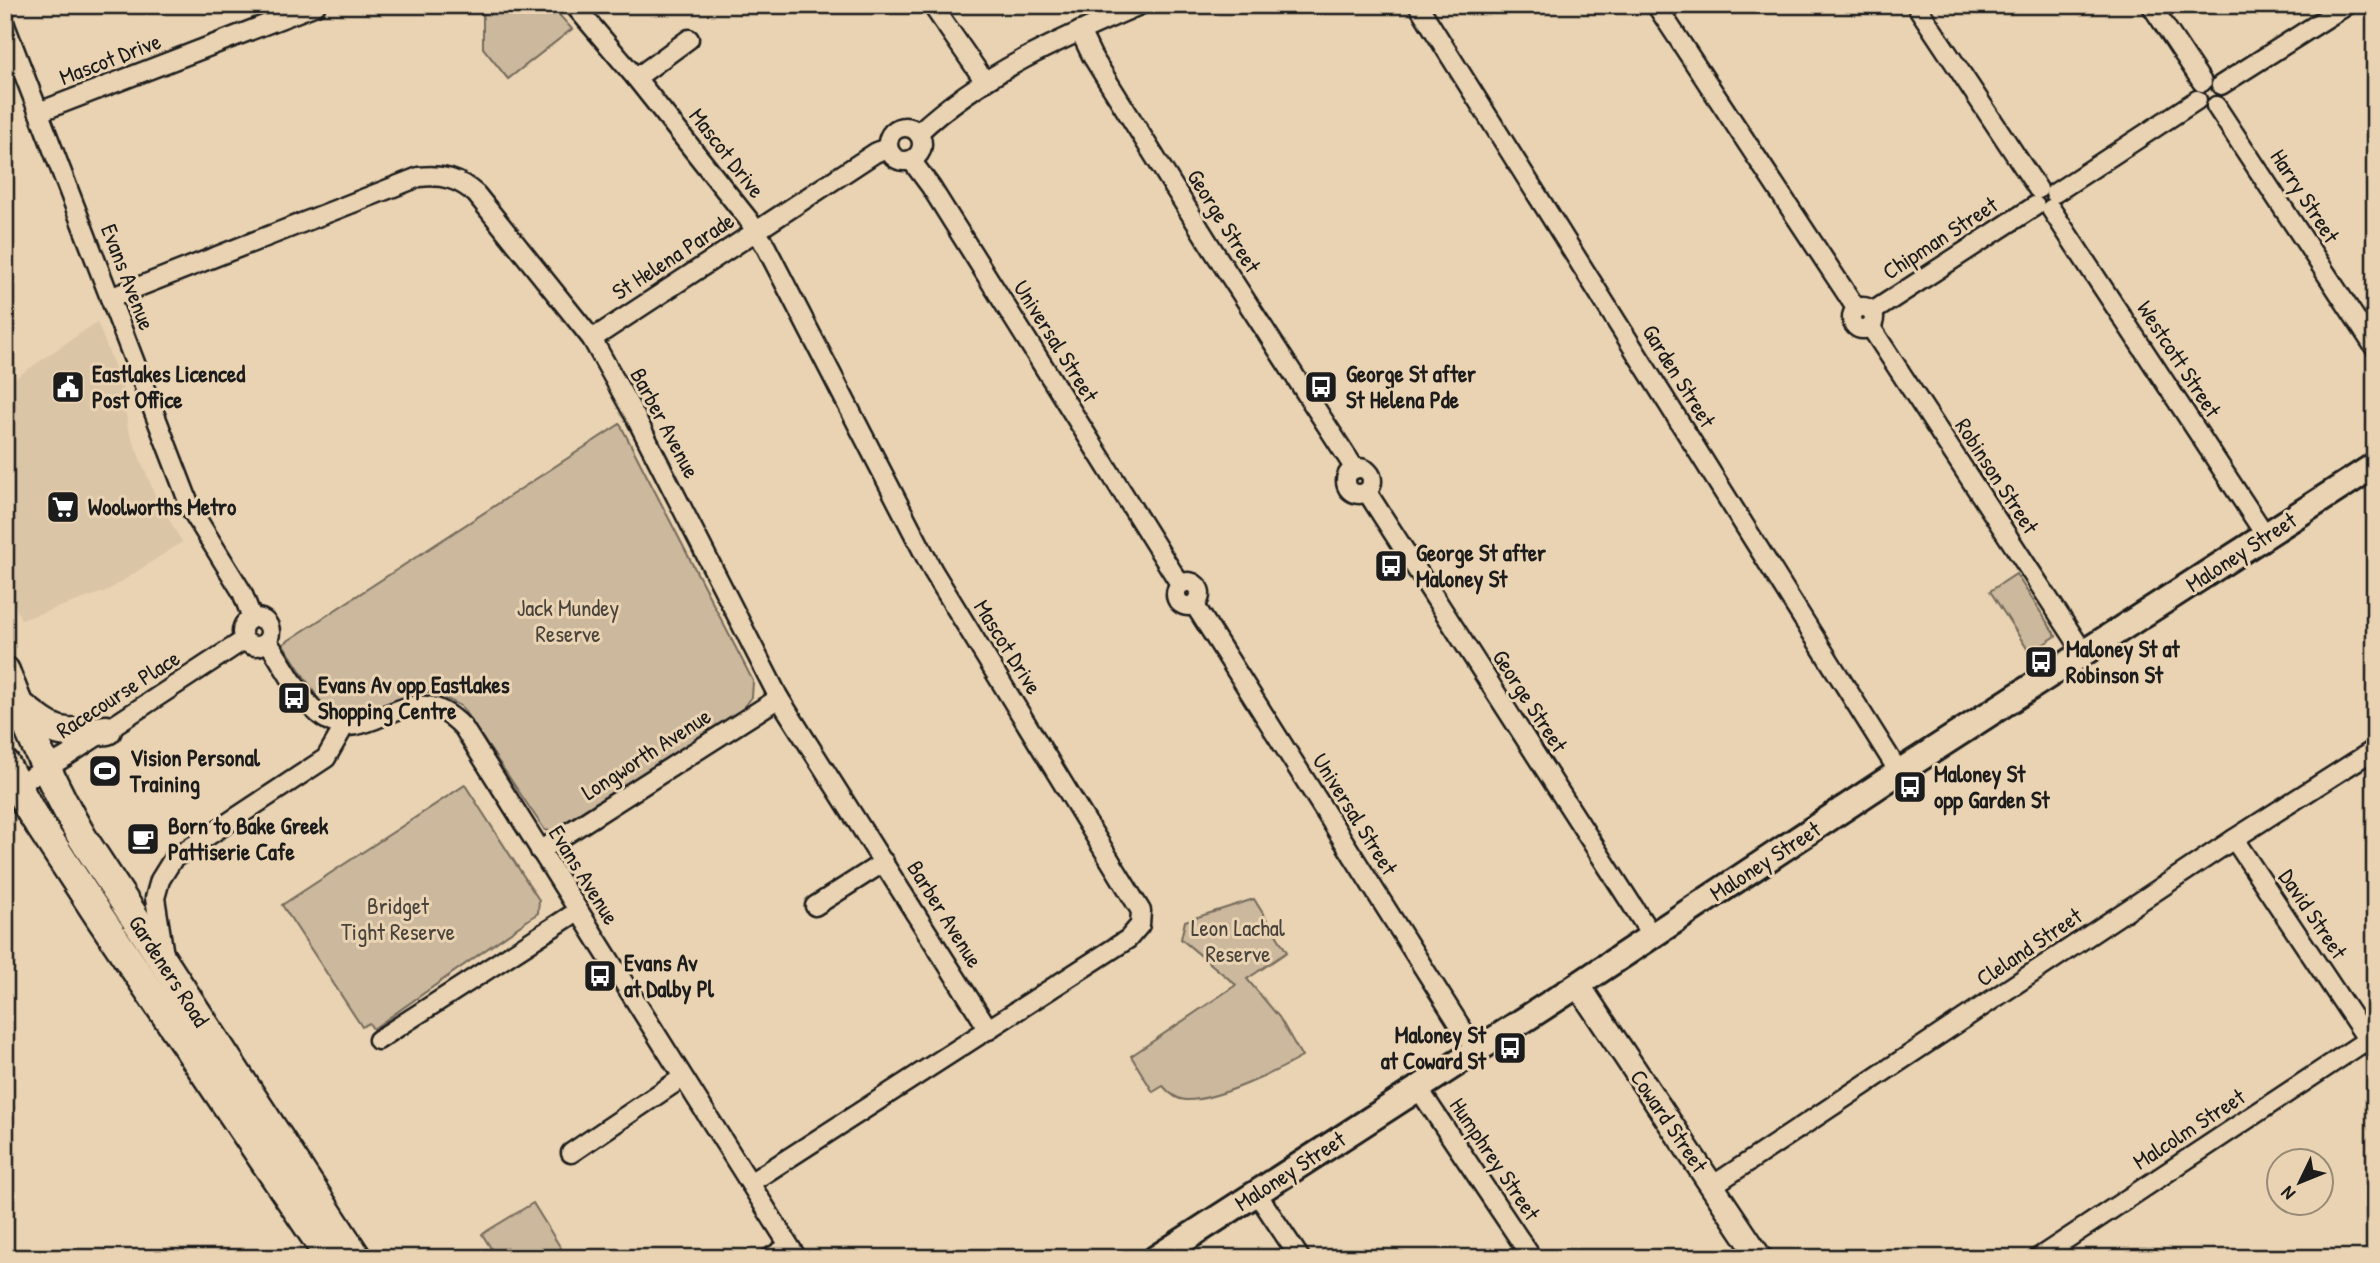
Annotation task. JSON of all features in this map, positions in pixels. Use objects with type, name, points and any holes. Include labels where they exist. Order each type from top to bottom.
[{"type":"main road","name":"Maloney Street","points":[[1156,1258],[1578,985],[1899,772],[2375,465]]},
{"type":"main road","name":"Gardeners Road","points":[[5,671],[45,769],[82,836],[357,1258]]},
{"type":"main road","points":[[18,704],[57,732],[72,734],[107,730]]},
{"type":"main road","name":"Gardeners Road","points":[[11,775],[99,916],[330,1258]]},
{"type":"street","name":"Mascot Drive","points":[[39,113],[316,5]]},
{"type":"street","name":"Mascot Drive","points":[[575,5],[756,231],[942,587],[1141,911],[1140,925],[1128,939],[750,1183]]},
{"type":"street","points":[[932,5],[984,80]]},
{"type":"street","points":[[918,133],[957,98],[1013,63],[1140,5]]},
{"type":"street","name":"Garden Street","points":[[1418,5],[1899,772]]},
{"type":"street","name":"Robinson Street","points":[[1656,5],[1866,315],[2084,653]]},
{"type":"street","name":"Westcott Street","points":[[1916,5],[2266,536]]},
{"type":"street","points":[[2151,5],[2202,82]]},
{"type":"street","points":[[2221,86],[2347,5]]},
{"type":"street","name":"Evans Avenue","points":[[5,25],[192,511],[242,592],[252,618]]},
{"type":"street","name":"George Street","points":[[1080,32],[1092,56],[1206,238],[1355,469],[1364,469],[1369,473],[1372,483],[1367,492],[1651,936]]},
{"type":"street","points":[[636,78],[689,38]]},
{"type":"street","points":[[2210,79],[2221,86],[2222,99],[2216,106],[2204,106],[2197,100],[2196,88],[2202,82],[2210,79]]},
{"type":"street","name":"Chipman Street","points":[[1866,315],[2197,100]]},
{"type":"street","name":"Harry Street","points":[[2216,106],[2375,348]]},
{"type":"street","points":[[908,127],[918,133],[922,143],[922,148],[911,160],[894,157],[888,147],[889,136],[897,128],[908,127]]},
{"type":"street","name":"St Helena Parade","points":[[592,339],[888,147]]},
{"type":"street","name":"Universal Street","points":[[911,160],[931,187],[1180,584],[1191,582],[1199,588],[1200,596],[1194,604],[1476,1051]]},
{"type":"street","name":"Barber Avenue","points":[[110,298],[410,180],[434,175],[466,185],[592,339],[642,430],[779,698],[989,1030]]},
{"type":"street","points":[[252,618],[261,618],[268,624],[270,632],[267,641],[255,646],[244,640],[242,627],[252,618]]},
{"type":"street","name":"Racecourse Place","points":[[11,775],[45,769],[244,640]]},
{"type":"street","points":[[165,963],[155,898],[160,880],[173,859],[326,758],[345,725],[326,720],[316,712],[267,641]]},
{"type":"street","name":"Longworth Avenue","points":[[540,851],[779,698]]},
{"type":"street","name":"Evans Avenue","points":[[345,725],[365,724],[409,706],[429,706],[453,717],[463,727],[793,1252]]},
{"type":"street","name":"Cleland Street","points":[[1712,1186],[2234,839],[2375,749]]},
{"type":"street","name":"David Street","points":[[2234,839],[2371,1046]]},
{"type":"street","points":[[815,906],[884,862]]},
{"type":"street","points":[[379,1040],[578,911]]},
{"type":"street","name":"Coward Street","points":[[1578,985],[1760,1258]]},
{"type":"street","name":"Malcolm Street","points":[[2038,1258],[2371,1046]]},
{"type":"street","points":[[572,1153],[682,1078]]},
{"type":"street","name":"Humphrey Street","points":[[1418,1088],[1532,1258]]},
{"type":"street","points":[[1256,1192],[1300,1258]]},
{"type":"street","points":[[770,1258],[793,1252]]},
{"type":"shaded area","points":[[97,322],[122,386],[128,429],[155,495],[182,542],[107,591],[21,620],[5,580],[5,385]]},
{"type":"green space","points":[[483,5],[547,5],[572,29],[508,79],[483,48]]},
{"type":"green space","name":"Jack Mundey Reserve","points":[[620,424],[753,681],[752,697],[742,710],[551,831],[545,830],[461,706],[433,692],[421,692],[367,716],[339,716],[321,703],[283,644]]},
{"type":"green space","points":[[2016,574],[2056,636],[2030,653],[1990,591]]},
{"type":"green space","name":"Bridget Tight Reserve","points":[[465,785],[539,900],[538,913],[373,1029],[369,1023],[362,1027],[282,905]]},
{"type":"green space","name":"Leon Lachal Reserve","points":[[1254,899],[1287,952],[1247,979],[1279,1017],[1302,1057],[1262,1077],[1213,1096],[1183,1100],[1173,1096],[1163,1086],[1153,1092],[1131,1056],[1236,985],[1181,939],[1185,921]]},
{"type":"green space","points":[[533,1203],[567,1258],[497,1258],[482,1234]]},
{"type":"place","name":"Eastlakes Licenced Post Office","points":[[68,387]]},
{"type":"place","name":"George St after St Helena Pde","points":[[1321,387]]},
{"type":"place","name":"Woolworths Metro","points":[[63,507]]},
{"type":"place","name":"George St after Maloney St","points":[[1391,566]]},
{"type":"place","name":"Maloney St at Robinson St","points":[[2041,662]]},
{"type":"place","name":"Evans Av opp Eastlakes Shopping Centre","points":[[294,698]]},
{"type":"place","name":"Vision Personal Training","points":[[105,771]]},
{"type":"place","name":"Maloney St opp Garden St","points":[[1910,787]]},
{"type":"place","name":"Born to Bake Greek Pattiserie Cafe","points":[[143,839]]},
{"type":"place","name":"Evans Av at Dalby Pl","points":[[600,976]]},
{"type":"place","name":"Maloney St at Coward St","points":[[1510,1048]]}]
